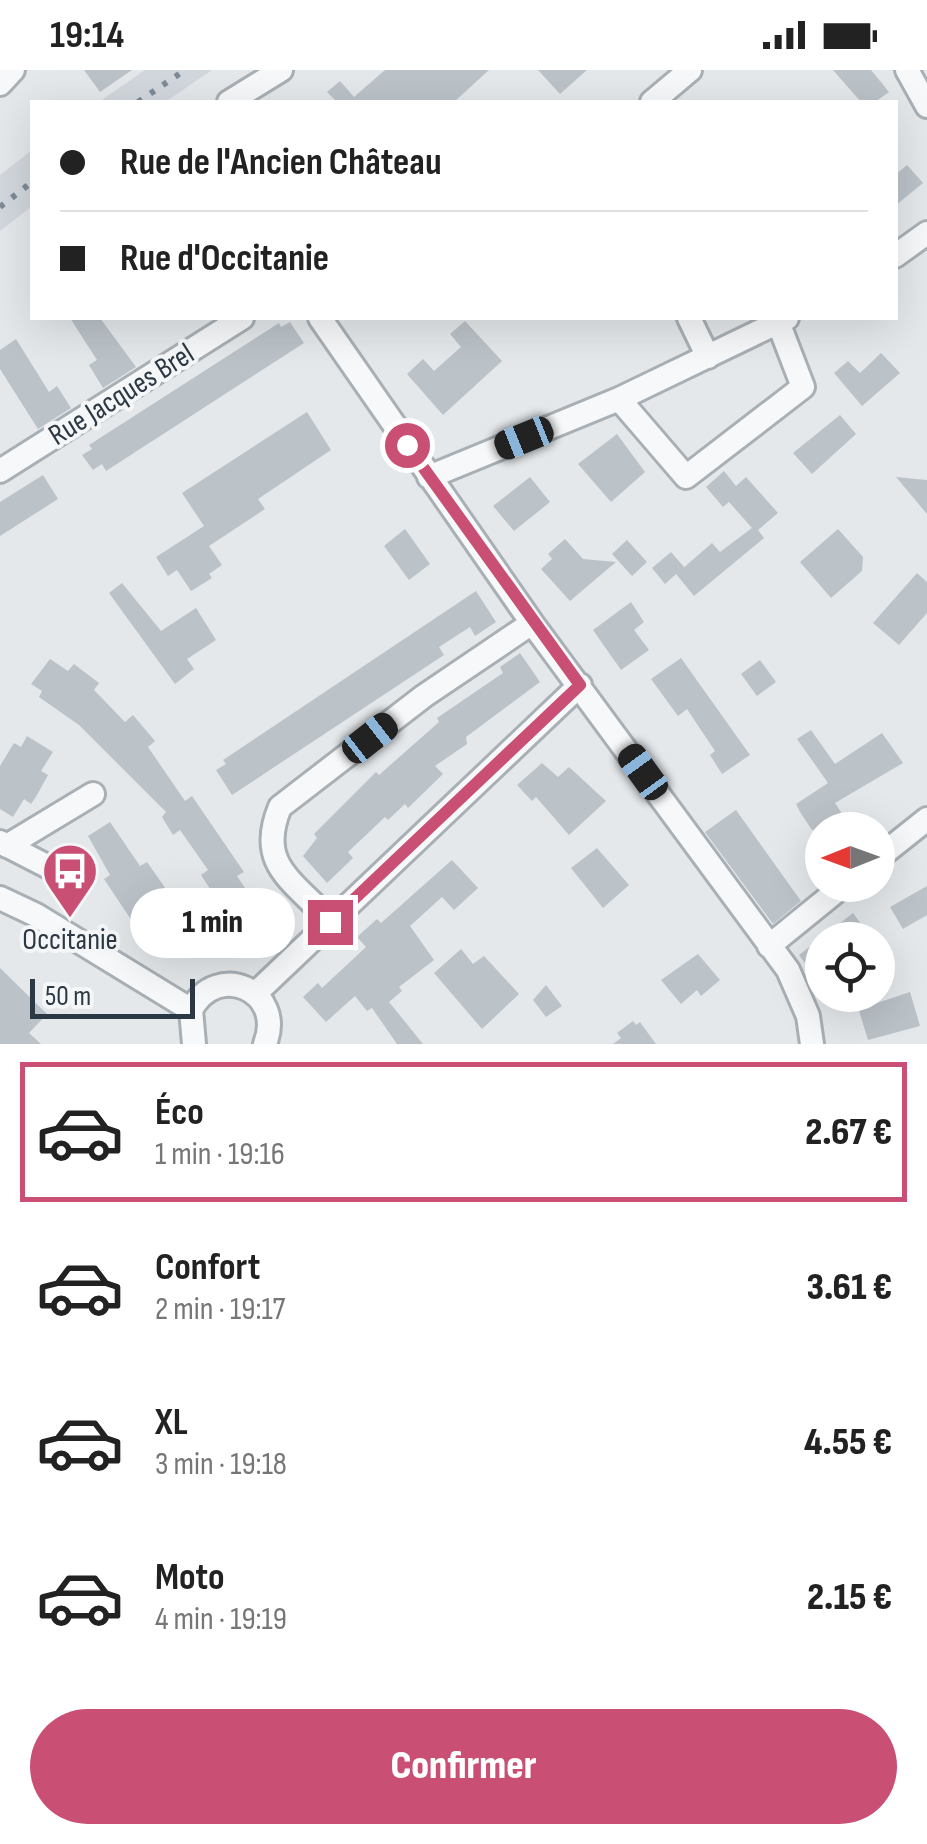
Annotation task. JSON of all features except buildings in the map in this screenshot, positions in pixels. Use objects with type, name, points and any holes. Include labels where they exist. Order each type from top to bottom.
[{"type":"street","points":[[0,84],[13,70]]},
{"type":"street","points":[[232,100],[280,70]]},
{"type":"street","points":[[654,100],[690,70]]},
{"type":"street","points":[[908,70],[927,106]]},
{"type":"street","points":[[898,254],[927,234]]},
{"type":"street","name":"Rue Jacques Brel","points":[[0,471],[239,320]]},
{"type":"street","points":[[321,320],[532,622],[788,970],[808,1016],[812,1044]]},
{"type":"street","points":[[690,320],[708,357]]},
{"type":"street","points":[[429,477],[619,399],[782,320],[804,387],[686,478],[619,399]]},
{"type":"street","points":[[330,922],[271,856],[269,834],[280,807],[424,696],[532,622]]},
{"type":"street","points":[[256,992],[580,685]]},
{"type":"street","points":[[4,844],[93,794]]},
{"type":"street","points":[[895,844],[927,819]]},
{"type":"street","points":[[4,844],[76,880]]},
{"type":"street","points":[[0,898],[36,915],[191,1010]]},
{"type":"street","points":[[769,946],[823,902]]},
{"type":"street","points":[[194,1044],[191,1010],[204,992],[224,983],[256,992],[270,1015],[267,1043]]},
{"type":"shaded area","points":[[145,70],[212,70],[168,100],[102,100]]},
{"type":"shaded area","points":[[30,152],[30,208],[0,231],[0,175]]},
{"type":"railway","points":[[141,100],[185,70]]},
{"type":"railway","points":[[0,207],[30,184]]},
{"type":"place","name":"Occitanie","points":[[70,920]]},
{"type":"route","points":[[330,922],[580,685],[407,445]]}]
